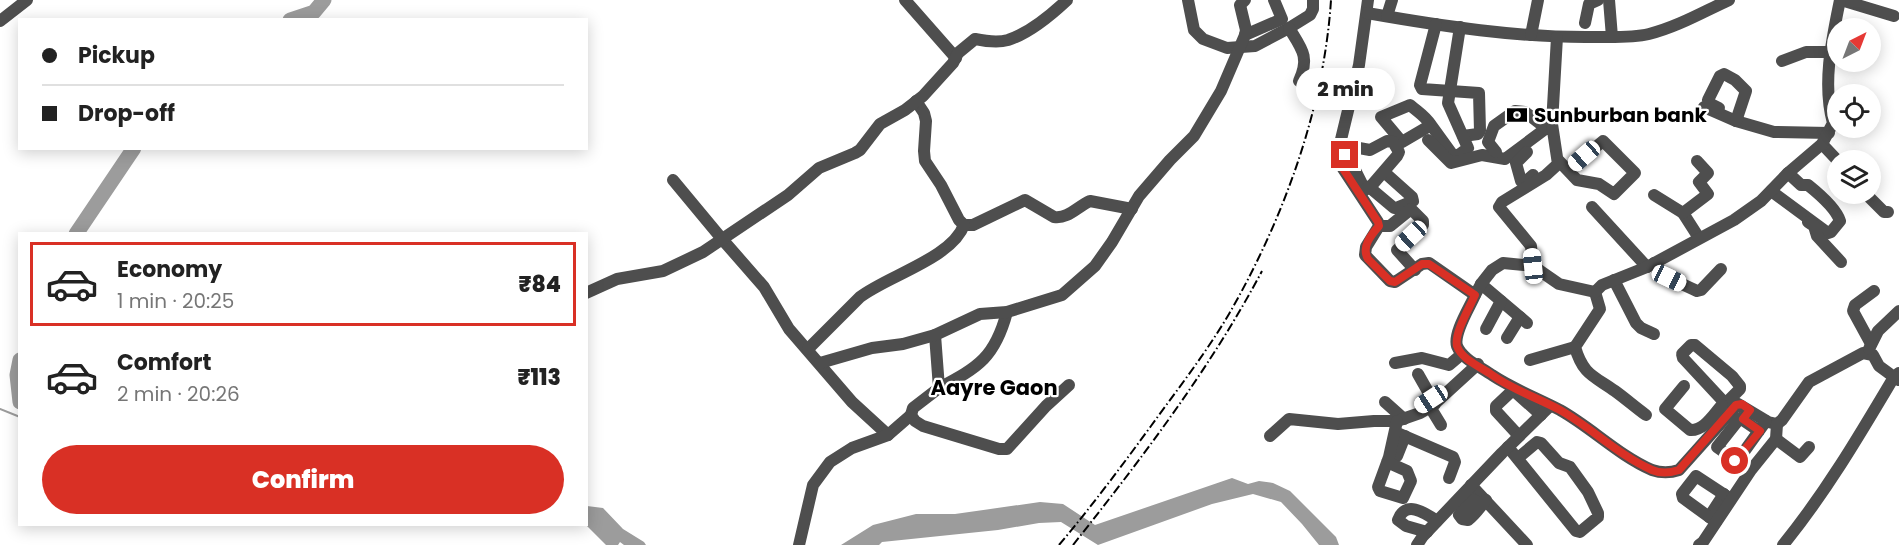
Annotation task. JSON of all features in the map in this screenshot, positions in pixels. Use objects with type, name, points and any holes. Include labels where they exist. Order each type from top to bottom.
[{"type":"street","points":[[0,21],[27,0]]},
{"type":"street","points":[[905,0],[956,58]]},
{"type":"street","points":[[1188,0],[1194,30],[1203,39],[1227,48],[1256,46],[1289,28],[1310,15],[1313,0]]},
{"type":"street","points":[[820,363],[872,348],[903,344],[935,335],[980,315],[1007,312],[1062,295],[1095,266],[1139,196],[1194,136],[1221,91],[1245,35],[1240,5],[1245,0]]},
{"type":"street","points":[[1245,35],[1282,19],[1274,0]]},
{"type":"street","points":[[1387,16],[1392,0]]},
{"type":"street","points":[[1531,35],[1538,0]]},
{"type":"street","points":[[1586,23],[1589,4],[1598,0]]},
{"type":"street","points":[[1609,0],[1612,37]]},
{"type":"street","points":[[1384,226],[1378,222],[1364,191],[1342,157],[1337,156],[1359,65],[1368,6],[1387,16],[1557,38],[1647,35],[1674,26],[1729,0]]},
{"type":"street","points":[[1837,18],[1840,0],[1897,16]]},
{"type":"street","points":[[588,291],[617,279],[663,271],[703,252],[788,195],[819,168],[860,150],[880,124],[916,101],[953,63],[962,49],[975,39],[993,42],[1008,40],[1051,15],[1060,3]]},
{"type":"street","points":[[1436,24],[1420,85],[1422,88],[1448,92],[1479,93],[1480,131],[1478,134],[1463,136]]},
{"type":"street","points":[[1431,125],[1455,156],[1468,148],[1448,103],[1460,27]]},
{"type":"street","points":[[1289,28],[1304,52],[1306,63],[1299,81]]},
{"type":"street","points":[[1533,266],[1531,246],[1499,207],[1502,202],[1552,172],[1559,162],[1603,141],[1635,173],[1614,194],[1599,184],[1577,180],[1559,162],[1549,127],[1557,38]]},
{"type":"street","points":[[1782,61],[1806,52],[1827,52]]},
{"type":"street","points":[[916,101],[926,121],[925,161],[964,225],[973,225],[1025,200],[1054,218],[1065,217],[1090,201],[1132,209]]},
{"type":"street","points":[[1704,107],[1774,132],[1827,133]]},
{"type":"street","points":[[1496,152],[1488,142],[1494,126],[1515,111],[1525,112],[1549,127]]},
{"type":"street","points":[[1428,140],[1451,163],[1482,155],[1505,159],[1549,127]]},
{"type":"street","points":[[1517,134],[1526,145]]},
{"type":"street","points":[[1595,292],[1602,285],[1650,265],[1734,219],[1769,193],[1822,144],[1827,136]]},
{"type":"street","points":[[1342,157],[1359,148],[1370,150],[1387,141],[1393,141],[1399,153],[1384,172],[1364,191]]},
{"type":"street","points":[[1822,144],[1828,150]]},
{"type":"street","points":[[1683,213],[1707,194],[1699,182],[1708,173],[1697,161]]},
{"type":"street","points":[[1364,191],[1395,208],[1413,201],[1412,197],[1384,172]]},
{"type":"street","points":[[1769,193],[1828,233],[1832,232],[1840,220],[1838,215],[1823,197],[1808,185],[1801,185],[1788,173]]},
{"type":"street","points":[[673,180],[764,287],[783,321],[861,412],[888,435]]},
{"type":"street","points":[[1769,193],[1814,226],[1817,236],[1841,262]]},
{"type":"street","points":[[1654,195],[1683,213],[1699,238]]},
{"type":"street","points":[[1875,204],[1884,213],[1888,212]]},
{"type":"street","points":[[1592,207],[1650,265],[1669,278],[1697,291],[1701,290],[1721,269]]},
{"type":"street","points":[[1412,266],[1397,250],[1424,223],[1411,209],[1384,226],[1366,247],[1365,255],[1390,281],[1395,282],[1412,266],[1429,264],[1499,299],[1523,320],[1507,338]]},
{"type":"street","points":[[808,349],[860,297],[929,258],[956,239],[964,225]]},
{"type":"street","points":[[1545,411],[1521,389],[1507,385],[1462,354],[1457,345],[1457,336],[1478,290],[1492,270],[1503,263],[1533,266],[1559,284],[1595,292]]},
{"type":"street","points":[[1614,280],[1636,323],[1654,334]]},
{"type":"street","points":[[1783,545],[1813,508],[1897,376],[1879,366],[1852,311],[1855,305],[1874,291]]},
{"type":"street","points":[[1530,360],[1575,347],[1600,309],[1595,292]]},
{"type":"street","points":[[1485,326],[1499,299]]},
{"type":"street","points":[[1747,415],[1738,419],[1718,447],[1735,461],[1768,426],[1782,420],[1809,382],[1863,353],[1869,348],[1884,324],[1899,311]]},
{"type":"street","points":[[799,545],[813,485],[824,469],[844,452],[888,435],[910,415],[913,408],[939,388],[969,372],[985,359],[1001,334],[1007,312]]},
{"type":"street","points":[[935,335],[939,388]]},
{"type":"street","points":[[1519,436],[1496,411],[1496,405],[1513,390],[1545,411],[1566,414],[1610,447],[1653,470],[1671,473],[1679,470],[1706,430],[1729,405],[1740,386],[1695,345],[1691,345],[1682,354],[1683,358],[1729,405]]},
{"type":"street","points":[[1575,347],[1583,368],[1592,377],[1646,415]]},
{"type":"street","points":[[1395,363],[1422,358],[1449,365],[1462,354]]},
{"type":"street","points":[[1392,459],[1400,424],[1432,403],[1478,364]]},
{"type":"street","points":[[1418,374],[1441,425]]},
{"type":"street","points":[[910,415],[923,426],[1007,449],[1069,384]]},
{"type":"street","points":[[1684,386],[1665,410],[1690,430],[1706,430]]},
{"type":"street","points":[[1702,387],[1729,405],[1742,404],[1747,415],[1768,426],[1776,439],[1800,457],[1809,447]]},
{"type":"street","points":[[1386,402],[1400,424]]},
{"type":"street","points":[[1417,545],[1421,531],[1432,517],[1471,485],[1545,411]]},
{"type":"street","points":[[1270,436],[1289,419],[1338,424],[1374,421],[1400,424],[1453,457],[1455,462],[1449,478]]},
{"type":"street","points":[[1703,544],[1713,519],[1728,497],[1776,439]]},
{"type":"street","points":[[1508,447],[1576,531],[1580,532],[1598,517],[1599,513],[1588,492],[1570,468],[1559,463],[1541,443],[1537,442],[1518,458]]},
{"type":"street","points":[[1713,519],[1683,498],[1682,494],[1696,476],[1728,497]]},
{"type":"street","points":[[1471,485],[1484,503],[1527,545]]},
{"type":"street","points":[[1421,531],[1398,520],[1404,510],[1419,510],[1432,517]]},
{"type":"shaded area","points":[[1232,478],[1248,484],[1259,481],[1273,483],[1290,491],[1336,537],[1339,545],[1319,545],[1281,502],[1253,494],[1212,504],[1098,545],[1061,522],[882,542],[879,545],[841,545],[873,525],[916,514],[955,514],[1040,502],[1063,504],[1095,525]]},
{"type":"shaded area","points":[[588,506],[603,508],[623,529],[646,545],[624,545],[620,542],[618,545],[606,545],[587,526]]},
{"type":"waterway","points":[[296,18],[314,12],[324,0]]},
{"type":"waterway","points":[[77,232],[133,150]]},
{"type":"waterway","points":[[18,370],[18,384]]},
{"type":"waterway","points":[[0,409],[18,416]]},
{"type":"railway","points":[[1059,545],[1117,472],[1191,371],[1220,329],[1249,278],[1267,241],[1298,163],[1320,82],[1331,0]]},
{"type":"railway","points":[[1073,545],[1198,378],[1262,271]]},
{"type":"place","name":"Sunburban bank","points":[[1517,115]]},
{"type":"district","name":"Aayre Gaon","points":[[994,388]]},
{"type":"route","points":[[1345,155],[1338,161],[1379,226],[1366,247],[1365,255],[1368,259],[1390,281],[1395,282],[1422,264],[1429,264],[1475,295],[1457,336],[1457,345],[1462,354],[1507,385],[1521,389],[1536,400],[1559,410],[1610,447],[1661,472],[1671,473],[1679,470],[1736,405],[1742,404],[1750,410],[1743,419],[1760,431],[1735,461]]}]
